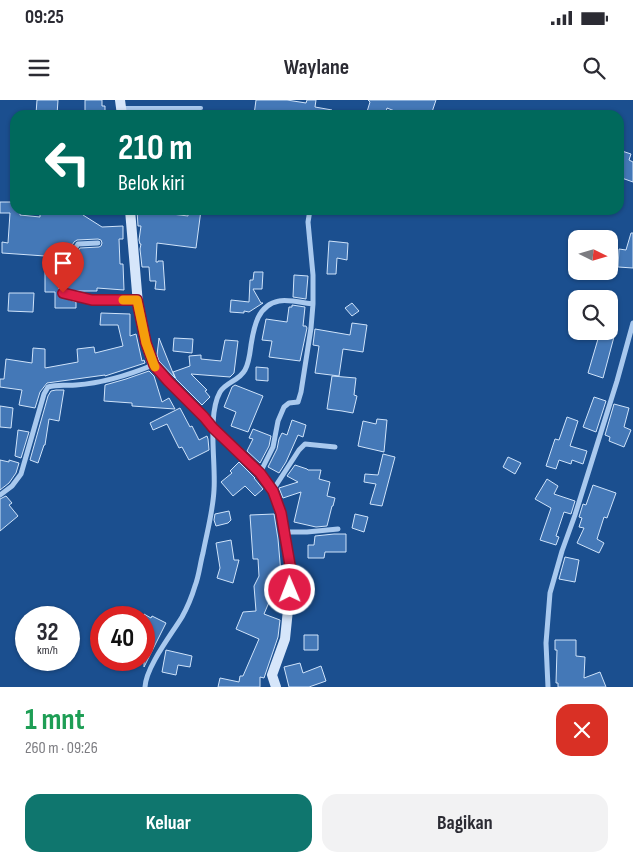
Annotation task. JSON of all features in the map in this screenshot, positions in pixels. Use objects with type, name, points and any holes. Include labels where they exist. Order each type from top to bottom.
[{"type":"street","points":[[130,215],[137,300],[146,343],[154,365],[213,428],[260,473],[273,491],[281,513],[290,565],[290,590],[285,639],[272,675],[276,687]]},
{"type":"street","points":[[260,473],[272,447],[278,421],[284,407],[289,403],[298,402],[301,392],[313,304],[309,215]]},
{"type":"street","points":[[98,243],[78,244],[63,268],[63,293],[92,300],[137,300]]},
{"type":"street","points":[[145,687],[152,666],[182,616],[196,586],[210,521],[214,489],[213,428],[215,405],[220,392],[225,386],[239,379],[246,370],[253,332],[259,314],[268,305],[280,300],[313,304]]},
{"type":"street","points":[[548,687],[546,643],[550,593],[617,381],[633,323]]},
{"type":"street","points":[[0,495],[12,486],[21,474],[44,394],[48,387],[100,381],[130,374],[154,365]]},
{"type":"street","points":[[273,491],[299,450],[305,444],[335,447]]},
{"type":"street","points":[[284,532],[338,529]]},
{"type":"lane","points":[[121,108],[201,108]]},
{"type":"building","points":[[37,100],[58,100],[57,110],[36,110]]},
{"type":"building","points":[[85,100],[102,100],[102,106],[105,106],[105,110],[85,110]]},
{"type":"building","points":[[256,100],[287,100],[306,103],[307,100],[316,100],[315,107],[332,110],[255,110]]},
{"type":"building","points":[[368,100],[436,100],[433,110],[392,110],[387,108],[386,110],[368,110],[370,102]]},
{"type":"building","points":[[624,152],[631,154],[629,160],[633,162],[633,182],[624,179]]},
{"type":"building","points":[[0,202],[10,202],[10,213],[0,213]]},
{"type":"building","points":[[10,213],[10,215],[40,217],[40,215],[83,215],[102,227],[123,226],[123,239],[119,239],[120,264],[123,264],[124,290],[97,288],[97,291],[76,291],[76,293],[67,290],[67,269],[80,248],[99,247],[102,243],[98,239],[77,240],[59,268],[59,295],[76,302],[76,308],[55,308],[55,292],[45,292],[45,256],[2,253],[2,242],[8,243]]},
{"type":"building","points":[[137,215],[200,215],[196,248],[157,243],[156,262],[163,261],[165,290],[155,289],[156,281],[150,281],[149,267],[142,267],[141,244],[139,240],[141,226],[138,226]]},
{"type":"building","points":[[631,233],[633,233],[633,268],[618,267],[619,249],[626,250]]},
{"type":"building","points":[[329,241],[348,243],[347,260],[337,258],[336,274],[327,274]]},
{"type":"building","points":[[254,272],[263,272],[262,289],[253,289],[261,303],[263,303],[249,312],[230,312],[231,300],[249,302],[250,280],[253,280]]},
{"type":"building","points":[[294,275],[308,276],[306,299],[293,297]]},
{"type":"building","points":[[9,293],[34,293],[33,312],[8,311]]},
{"type":"building","points":[[352,303],[359,311],[352,316],[345,308]]},
{"type":"building","points":[[292,305],[305,307],[303,326],[307,328],[300,361],[269,357],[272,341],[262,340],[266,319],[287,322],[289,307],[292,307]]},
{"type":"building","points":[[101,313],[130,314],[130,336],[136,334],[142,361],[144,360],[145,363],[105,376],[47,383],[40,392],[35,408],[19,405],[22,390],[0,387],[0,379],[4,379],[6,359],[32,363],[33,348],[45,349],[45,368],[78,362],[77,349],[94,347],[95,353],[123,346],[118,325],[100,325]]},
{"type":"building","points":[[352,323],[367,325],[363,352],[343,349],[339,376],[315,373],[319,346],[313,345],[315,329],[350,335]]},
{"type":"building","points":[[159,338],[175,378],[159,361],[157,355]]},
{"type":"building","points":[[174,338],[193,339],[192,353],[173,351]]},
{"type":"building","points":[[225,340],[238,341],[234,373],[230,377],[191,374],[207,390],[205,391],[210,397],[202,405],[176,379],[173,372],[190,366],[189,356],[201,355],[201,359],[221,361]]},
{"type":"building","points":[[598,340],[613,340],[603,378],[588,373]]},
{"type":"building","points":[[256,367],[268,368],[268,381],[256,380]]},
{"type":"building","points":[[149,371],[154,376],[162,402],[169,398],[175,409],[132,406],[132,403],[104,401],[105,385]]},
{"type":"building","points":[[332,376],[356,378],[354,395],[357,396],[353,413],[327,409]]},
{"type":"building","points":[[235,385],[263,396],[248,432],[231,426],[236,412],[224,407],[232,387]]},
{"type":"building","points":[[64,390],[59,421],[49,419],[45,445],[38,463],[30,460],[48,396],[51,391]]},
{"type":"building","points":[[594,397],[606,401],[596,432],[583,427]]},
{"type":"building","points":[[614,404],[629,408],[624,427],[631,430],[624,447],[609,441],[610,437],[605,435]]},
{"type":"building","points":[[0,406],[13,408],[11,428],[0,427]]},
{"type":"building","points":[[180,408],[199,440],[207,436],[208,439],[209,450],[189,460],[182,447],[179,448],[167,424],[153,430],[150,423]]},
{"type":"building","points":[[567,417],[578,421],[570,446],[587,451],[583,464],[572,460],[571,464],[559,460],[556,469],[546,466],[555,439],[559,440]]},
{"type":"building","points":[[377,419],[387,420],[384,452],[358,446],[363,421],[376,424]]},
{"type":"building","points":[[292,420],[306,425],[303,437],[298,435],[279,473],[268,467],[282,433],[287,435]]},
{"type":"building","points":[[253,429],[271,436],[269,446],[260,463],[247,451],[253,439],[249,438]]},
{"type":"building","points":[[18,430],[29,432],[21,458],[15,456]]},
{"type":"building","points":[[383,454],[395,457],[382,506],[370,504],[376,484],[364,482],[365,474],[378,475]]},
{"type":"building","points":[[508,457],[521,463],[515,474],[503,467]]},
{"type":"building","points":[[0,460],[19,463],[16,473],[9,483],[0,490]]},
{"type":"building","points":[[239,462],[263,489],[255,496],[245,486],[233,496],[221,482],[232,473],[230,471]]},
{"type":"building","points":[[295,465],[308,470],[321,470],[319,479],[330,482],[327,496],[335,498],[327,526],[316,527],[294,522],[301,492],[283,498],[279,488],[298,482],[287,476]]},
{"type":"building","points":[[547,479],[558,486],[554,494],[575,501],[571,514],[564,512],[556,536],[559,537],[556,545],[540,540],[551,508],[535,499]]},
{"type":"building","points":[[593,485],[616,493],[607,518],[604,517],[597,539],[604,543],[599,553],[577,543],[584,528],[579,527],[582,518],[579,517],[583,504],[586,505]]},
{"type":"building","points":[[6,496],[12,503],[9,505],[18,516],[0,531],[0,499]]},
{"type":"building","points":[[229,511],[231,520],[228,523],[216,526],[215,514]]},
{"type":"building","points":[[274,514],[281,574],[264,614],[280,620],[278,637],[264,678],[260,677],[260,687],[218,687],[220,678],[239,682],[240,676],[243,676],[259,639],[236,629],[243,612],[256,611],[254,586],[259,576],[258,559],[253,559],[250,515]]},
{"type":"building","points":[[355,514],[368,517],[364,532],[352,528]]},
{"type":"building","points":[[346,534],[346,552],[325,552],[324,558],[308,558],[308,545],[314,545],[315,536]]},
{"type":"building","points":[[231,540],[234,560],[239,560],[233,583],[217,578],[220,568],[216,543]]},
{"type":"building","points":[[565,557],[579,560],[575,582],[559,579]]},
{"type":"building","points":[[155,618],[166,623],[155,645]]},
{"type":"building","points":[[304,635],[318,635],[318,650],[304,650]]},
{"type":"building","points":[[555,640],[576,640],[576,656],[585,657],[584,678],[600,672],[606,687],[558,687],[558,683],[556,683],[557,650],[555,650]]},
{"type":"building","points":[[166,650],[192,656],[190,667],[178,665],[176,675],[162,672]]},
{"type":"building","points":[[300,663],[303,673],[321,666],[326,681],[309,687],[289,687],[284,667]]},
{"type":"slow traffic","points":[[123,300],[137,300],[146,343],[155,367]]},
{"type":"route","points":[[63,293],[92,300],[137,300],[146,343],[154,365],[213,428],[260,473],[273,491],[281,513],[290,565],[290,590]]}]
